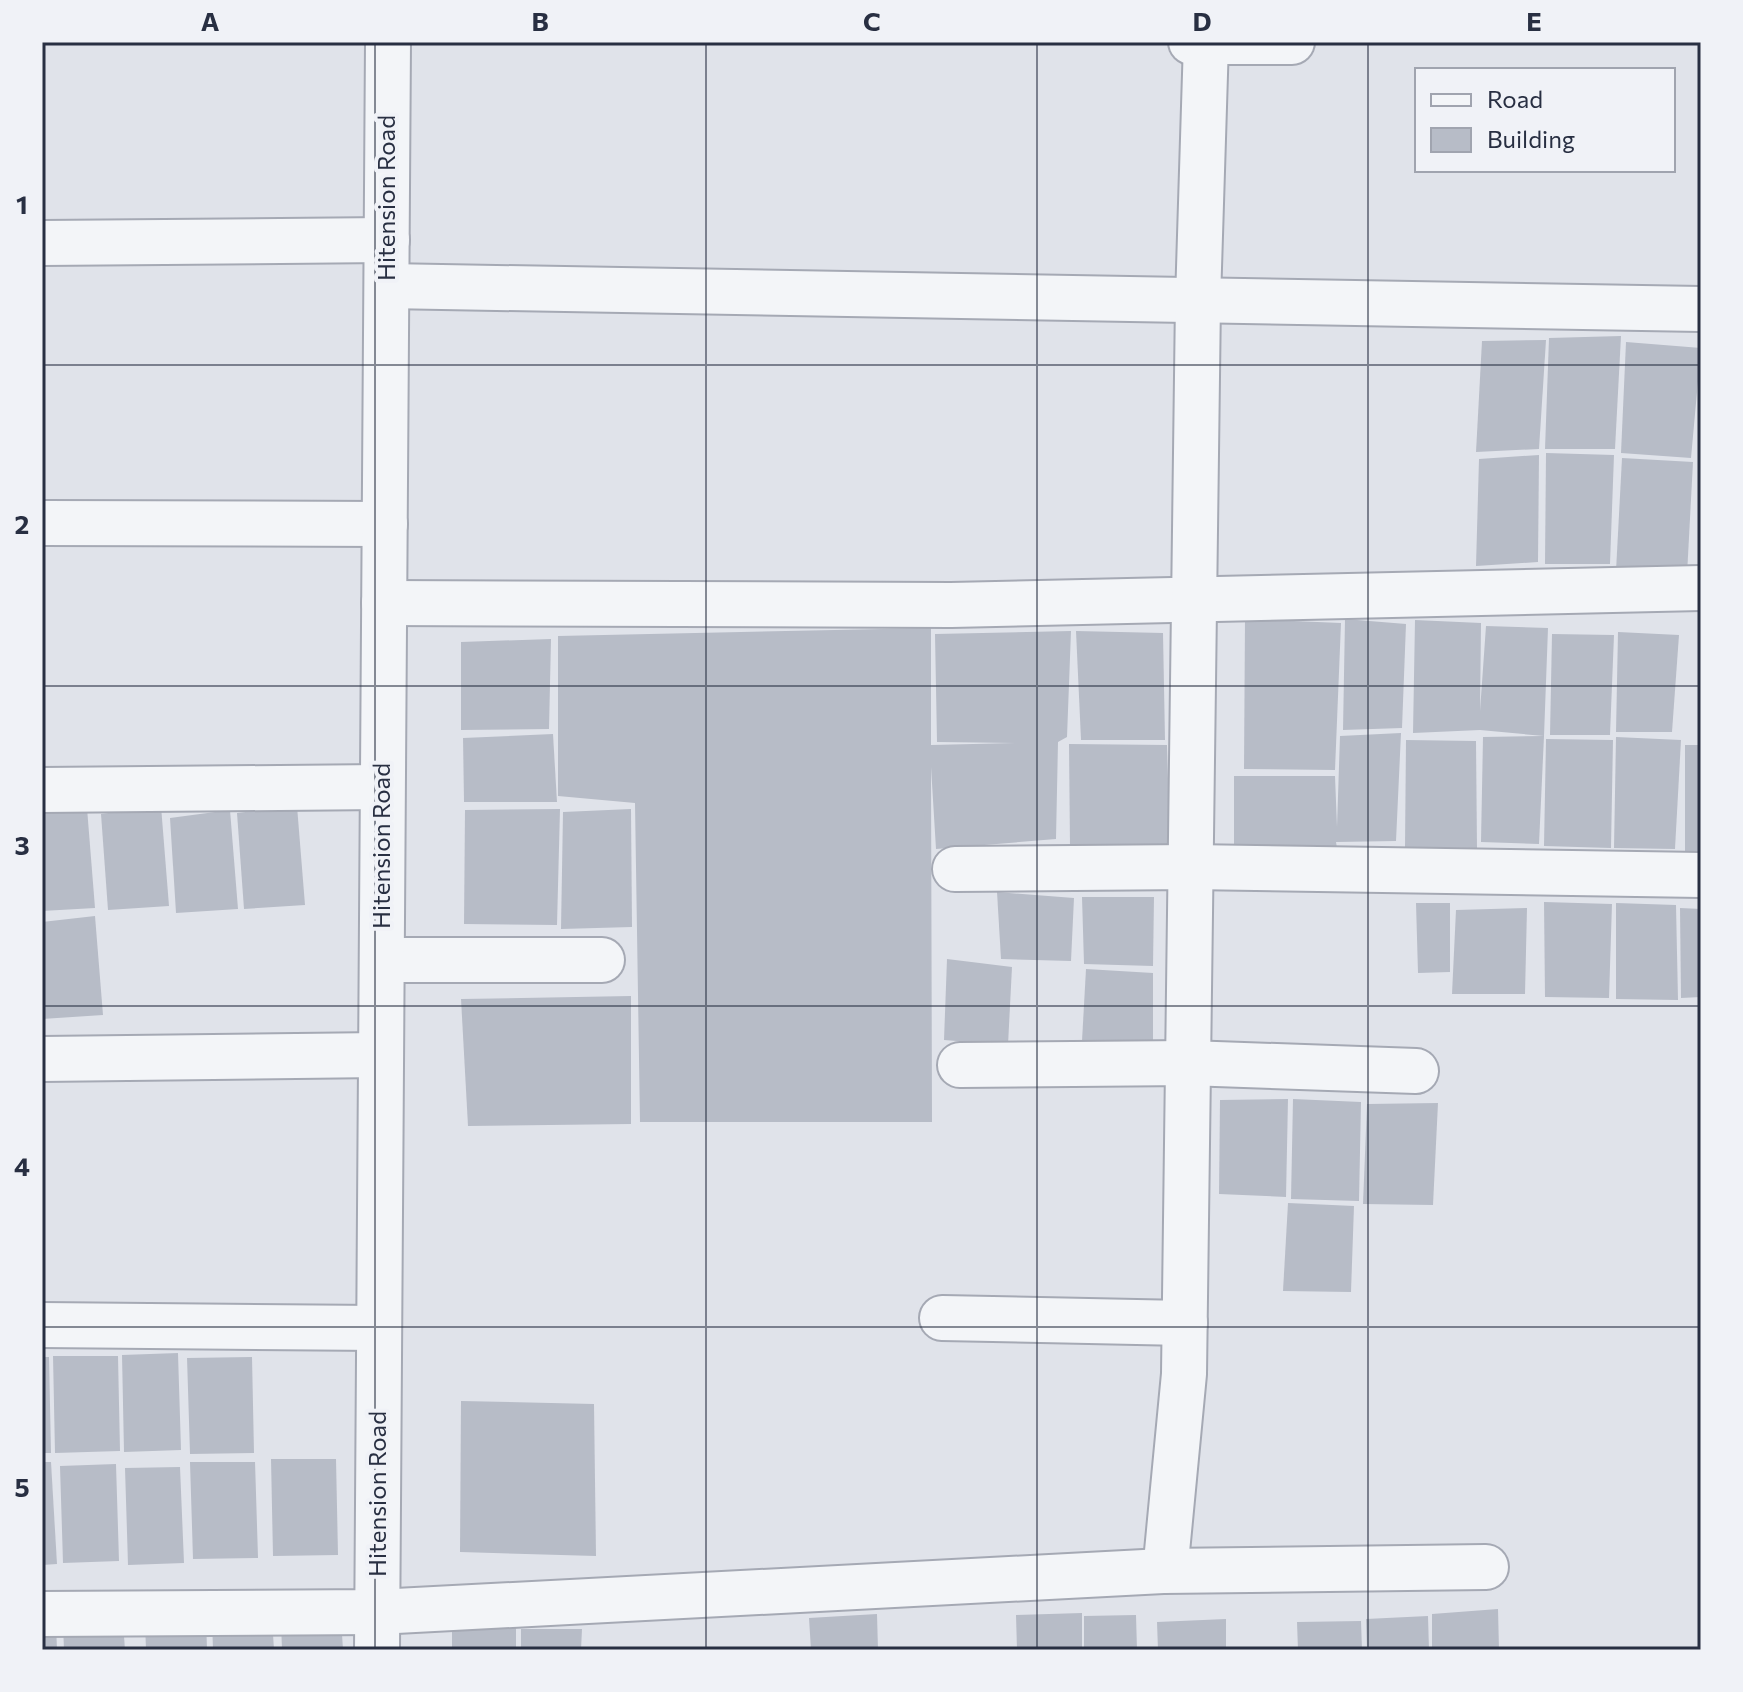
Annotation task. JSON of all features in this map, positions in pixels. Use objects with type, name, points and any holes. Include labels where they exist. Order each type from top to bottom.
[{"type":"street","name":"Hitension Road","points":[[377,1631],[388,42]]},
{"type":"street","points":[[1163,1571],[1183,1390],[1185,1323],[1201,42],[1292,42]]},
{"type":"street","points":[[42,243],[387,240]]},
{"type":"street","points":[[387,286],[1701,309]]},
{"type":"street","points":[[42,523],[385,524]]},
{"type":"street","points":[[384,603],[951,605],[1701,588]]},
{"type":"street","points":[[42,790],[382,787]]},
{"type":"street","points":[[955,869],[1191,867],[1701,875]]},
{"type":"street","points":[[382,960],[602,960]]},
{"type":"street","points":[[42,1059],[381,1055]]},
{"type":"street","points":[[960,1065],[1188,1063],[1416,1071]]},
{"type":"street","points":[[942,1318],[1185,1323]]},
{"type":"street","points":[[42,1325],[379,1328]]},
{"type":"street","points":[[42,1614],[377,1631],[1163,1571],[1486,1567]]},
{"type":"building","points":[[1621,336],[1615,449],[1545,449],[1549,338]]},
{"type":"building","points":[[1546,340],[1539,449],[1476,452],[1482,341]]},
{"type":"building","points":[[1626,342],[1701,348],[1691,458],[1621,453]]},
{"type":"building","points":[[1546,453],[1614,455],[1610,564],[1545,564]]},
{"type":"building","points":[[1539,455],[1538,562],[1476,566],[1479,459]]},
{"type":"building","points":[[1622,458],[1693,462],[1687,575],[1616,571]]},
{"type":"building","points":[[1245,619],[1341,623],[1335,770],[1244,769]]},
{"type":"building","points":[[1345,619],[1406,624],[1402,728],[1343,730]]},
{"type":"building","points":[[1415,620],[1481,623],[1480,711],[1486,626],[1548,628],[1544,736],[1480,730],[1413,733]]},
{"type":"building","points":[[931,628],[931,745],[1015,743],[937,742],[935,634],[1071,631],[1067,737],[1058,742],[1056,839],[936,849],[931,767],[932,1122],[640,1122],[635,803],[558,796],[558,636]]},
{"type":"building","points":[[1076,631],[1163,633],[1165,740],[1081,740]]},
{"type":"building","points":[[1618,632],[1679,635],[1672,732],[1616,732]]},
{"type":"building","points":[[1552,634],[1614,635],[1610,735],[1550,735]]},
{"type":"building","points":[[551,639],[549,729],[461,730],[461,642]]},
{"type":"building","points":[[1401,733],[1396,841],[1336,842],[1337,848],[1234,846],[1234,776],[1335,776],[1337,827],[1340,736]]},
{"type":"building","points":[[553,734],[557,802],[464,802],[463,738]]},
{"type":"building","points":[[1544,736],[1539,844],[1481,842],[1483,737]]},
{"type":"building","points":[[1616,737],[1681,740],[1675,849],[1614,848]]},
{"type":"building","points":[[1546,739],[1613,740],[1611,848],[1544,846]]},
{"type":"building","points":[[1406,740],[1476,741],[1477,848],[1405,847]]},
{"type":"building","points":[[1069,744],[1167,745],[1170,847],[1070,847]]},
{"type":"building","points":[[1685,745],[1701,745],[1701,852],[1685,852]]},
{"type":"building","points":[[161,806],[169,906],[108,910],[101,814]]},
{"type":"building","points":[[297,806],[305,905],[244,909],[237,813]]},
{"type":"building","points":[[87,808],[95,908],[42,911],[42,814]]},
{"type":"building","points":[[560,809],[557,925],[464,924],[465,810]]},
{"type":"building","points":[[631,809],[632,927],[561,929],[563,812]]},
{"type":"building","points":[[230,810],[238,909],[176,913],[170,818]]},
{"type":"building","points":[[997,892],[1074,898],[1071,961],[1001,959]]},
{"type":"building","points":[[1082,897],[1154,897],[1153,966],[1084,964]]},
{"type":"building","points":[[1544,902],[1612,904],[1609,998],[1545,997]]},
{"type":"building","points":[[1416,903],[1450,903],[1450,972],[1418,973]]},
{"type":"building","points":[[1616,903],[1676,905],[1678,1000],[1616,999]]},
{"type":"building","points":[[1527,908],[1525,994],[1452,994],[1456,910]]},
{"type":"building","points":[[1680,908],[1701,909],[1701,997],[1681,998]]},
{"type":"building","points":[[95,916],[103,1015],[42,1019],[42,922]]},
{"type":"building","points":[[947,959],[1012,967],[1008,1045],[944,1040]]},
{"type":"building","points":[[1086,969],[1153,973],[1153,1046],[1082,1041]]},
{"type":"building","points":[[631,996],[631,1124],[468,1126],[461,999]]},
{"type":"building","points":[[1288,1099],[1286,1197],[1219,1194],[1220,1100]]},
{"type":"building","points":[[1293,1099],[1361,1102],[1359,1201],[1291,1199]]},
{"type":"building","points":[[1438,1103],[1433,1205],[1363,1204],[1367,1104]]},
{"type":"building","points":[[1288,1203],[1354,1206],[1351,1292],[1283,1291]]},
{"type":"building","points":[[178,1353],[181,1450],[124,1452],[122,1355]]},
{"type":"building","points":[[53,1356],[118,1356],[120,1451],[55,1453]]},
{"type":"building","points":[[42,1357],[49,1357],[51,1453],[42,1453]]},
{"type":"building","points":[[252,1357],[254,1453],[190,1454],[187,1358]]},
{"type":"building","points":[[461,1401],[594,1404],[596,1556],[460,1552]]},
{"type":"building","points":[[271,1459],[336,1459],[338,1555],[273,1556]]},
{"type":"building","points":[[42,1462],[51,1462],[57,1564],[42,1565]]},
{"type":"building","points":[[190,1462],[255,1462],[258,1558],[193,1559]]},
{"type":"building","points":[[116,1464],[119,1561],[63,1563],[60,1466]]},
{"type":"building","points":[[180,1467],[184,1563],[128,1565],[125,1468]]},
{"type":"building","points":[[1498,1609],[1499,1650],[1432,1650],[1432,1614]]},
{"type":"building","points":[[1082,1613],[1082,1650],[1017,1650],[1016,1615]]},
{"type":"building","points":[[877,1614],[878,1650],[811,1650],[809,1618]]},
{"type":"building","points":[[1136,1615],[1137,1650],[1084,1650],[1084,1616]]},
{"type":"building","points":[[1428,1616],[1429,1650],[1367,1650],[1366,1619]]},
{"type":"building","points":[[272,1617],[274,1650],[213,1650],[212,1620]]},
{"type":"building","points":[[206,1618],[207,1650],[146,1650],[145,1622]]},
{"type":"building","points":[[341,1618],[343,1650],[282,1650],[281,1622]]},
{"type":"building","points":[[1226,1619],[1226,1650],[1158,1650],[1157,1622]]},
{"type":"building","points":[[1361,1621],[1362,1650],[1298,1650],[1297,1622]]},
{"type":"building","points":[[123,1622],[125,1650],[64,1650],[63,1625]]},
{"type":"building","points":[[56,1623],[57,1650],[42,1650],[42,1624]]},
{"type":"building","points":[[516,1627],[516,1650],[452,1650],[452,1630]]},
{"type":"building","points":[[521,1629],[582,1629],[581,1650],[521,1650]]}]
